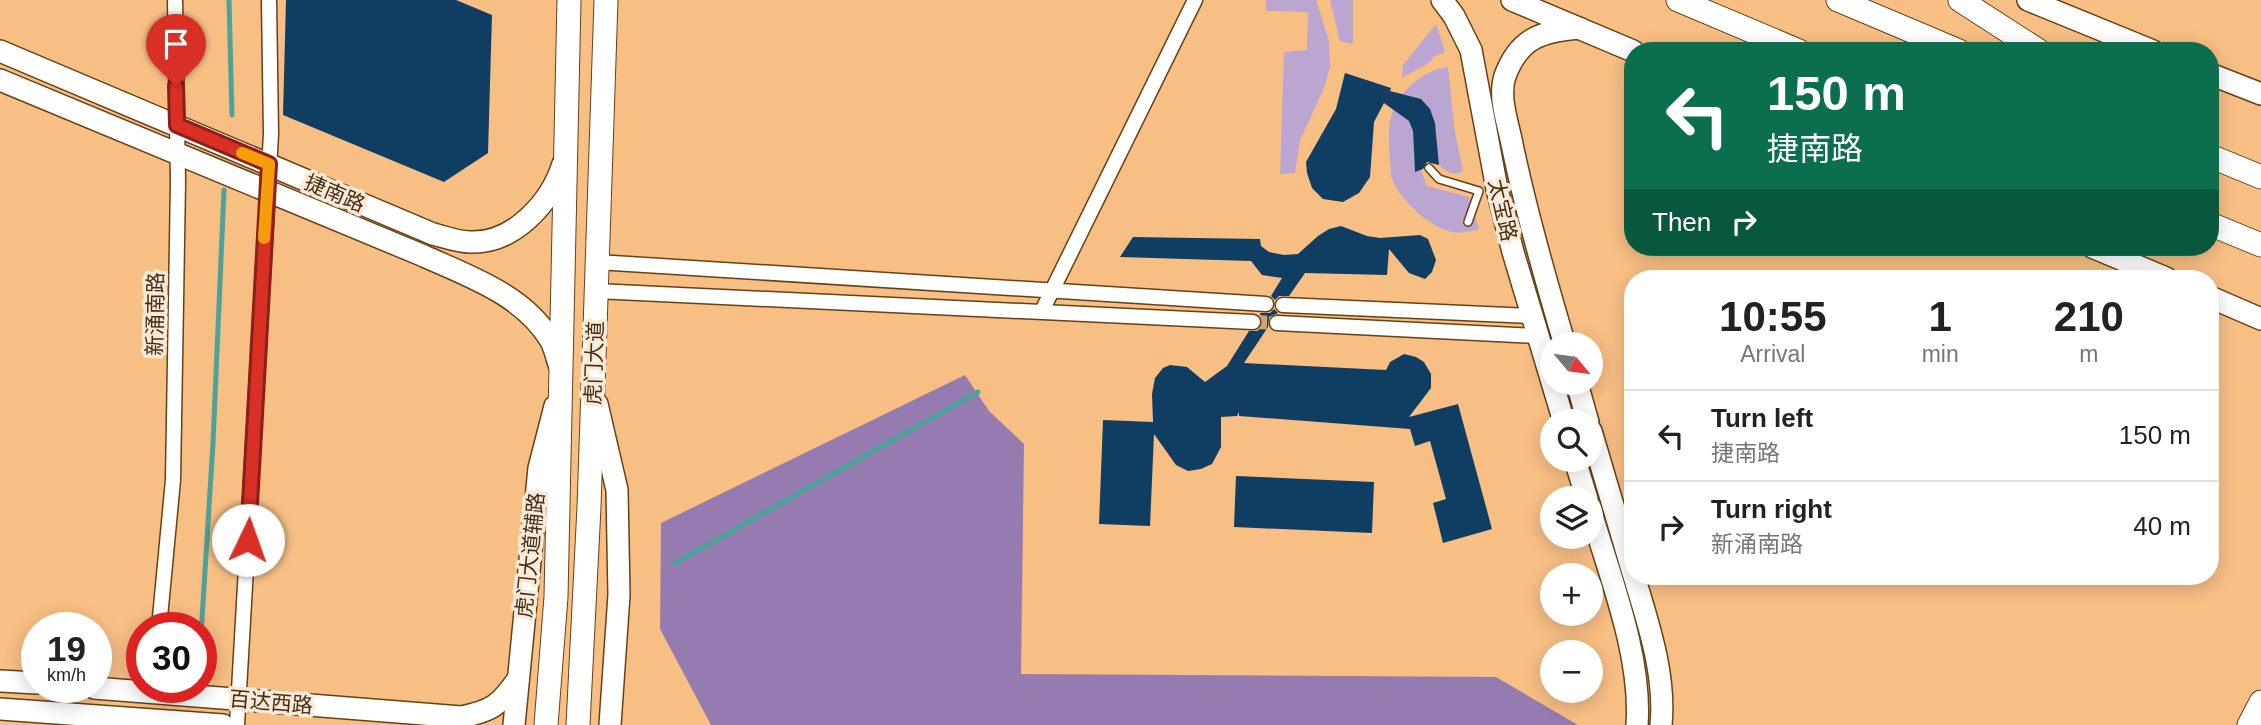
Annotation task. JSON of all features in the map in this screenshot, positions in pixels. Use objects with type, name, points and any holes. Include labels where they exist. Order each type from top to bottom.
[{"type":"main road","name":"虎门大道","points":[[545,725],[556,597],[569,0]]},
{"type":"main road","name":"虎门大道","points":[[578,725],[606,0]]},
{"type":"main road","name":"太宝路","points":[[1442,0],[1454,16],[1471,50],[1497,189],[1560,409]]},
{"type":"main road","points":[[1512,0],[1624,47]]},
{"type":"main road","points":[[1678,0],[1778,42]]},
{"type":"main road","points":[[1838,0],[1938,42]]},
{"type":"main road","points":[[1960,0],[2025,42]]},
{"type":"main road","points":[[2028,0],[2131,42]]},
{"type":"main road","name":"太宝路","points":[[1561,332],[1527,211],[1503,100],[1504,78],[1526,42],[1550,30],[1579,28]]},
{"type":"main road","name":"捷南路","points":[[0,51],[433,234],[469,243],[494,240],[520,226],[542,205],[557,184],[565,159]]},
{"type":"main road","points":[[2219,78],[2261,94]]},
{"type":"main road","name":"捷南路","points":[[0,80],[424,256],[509,298],[536,322],[551,342],[560,378]]},
{"type":"main road","points":[[2219,160],[2261,177]]},
{"type":"main road","points":[[2219,228],[2261,245]]},
{"type":"main road","points":[[2113,256],[2147,270]]},
{"type":"main road","points":[[2219,301],[2261,319]]},
{"type":"main road","name":"虎门大道辅路","points":[[514,725],[539,468],[560,378]]},
{"type":"main road","points":[[593,389],[617,489],[619,595],[611,725]]},
{"type":"main road","points":[[1603,472],[1624,543]]},
{"type":"main road","points":[[1602,549],[1625,630],[1638,708],[1637,725]]},
{"type":"main road","points":[[1636,585],[1657,663],[1663,708],[1661,725]]},
{"type":"main road","name":"百达西路","points":[[217,697],[461,717],[488,712],[504,699],[518,680]]},
{"type":"main road","points":[[0,681],[21,682]]},
{"type":"main road","points":[[2249,725],[2261,702]]},
{"type":"main road","name":"百达西路","points":[[0,709],[223,725]]},
{"type":"street","name":"新涌南路","points":[[161,612],[173,480],[177,155],[175,0]]},
{"type":"street","points":[[237,725],[271,134],[269,0]]},
{"type":"street","points":[[1042,311],[1195,0]]},
{"type":"street","points":[[597,262],[1266,304]]},
{"type":"street","points":[[596,291],[1253,322]]},
{"type":"street","points":[[1283,305],[1535,326]]},
{"type":"street","points":[[1277,323],[1535,326]]},
{"type":"street","points":[[150,720],[152,703]]},
{"type":"lane","points":[[1429,168],[1440,179],[1479,191],[1468,222]]},
{"type":"shaded area","points":[[1266,0],[1316,0],[1329,41],[1330,67],[1324,88],[1300,140],[1295,173],[1280,174],[1284,52],[1307,50],[1308,12],[1266,11]]},
{"type":"shaded area","points":[[1330,0],[1353,0],[1353,44],[1340,41]]},
{"type":"shaded area","points":[[1436,24],[1445,52],[1402,78],[1403,65]]},
{"type":"shaded area","points":[[1448,67],[1454,127],[1463,171],[1450,173],[1439,165],[1434,121],[1421,99],[1409,121],[1413,131],[1415,172],[1421,170],[1427,186],[1469,197],[1479,229],[1456,233],[1427,220],[1397,189],[1392,179],[1389,141],[1393,112],[1403,94],[1428,73]]},
{"type":"shaded area","points":[[965,375],[989,411],[1024,444],[1021,674],[1496,677],[1578,725],[711,725],[660,629],[661,523]]},
{"type":"building","points":[[286,0],[456,0],[492,15],[488,153],[444,182],[283,115]]},
{"type":"building","points":[[1345,73],[1391,88],[1390,91],[1421,99],[1430,109],[1435,123],[1439,165],[1427,162],[1423,169],[1415,172],[1413,131],[1409,121],[1384,103],[1374,122],[1370,177],[1359,193],[1343,202],[1323,199],[1312,188],[1306,162],[1336,109]]},
{"type":"building","points":[[1341,226],[1380,238],[1420,235],[1428,239],[1436,260],[1432,272],[1425,279],[1409,273],[1389,249],[1387,275],[1305,273],[1289,296],[1279,296],[1275,300],[1271,296],[1282,278],[1262,275],[1251,261],[1120,257],[1133,237],[1260,239],[1261,246],[1269,252],[1298,254],[1318,236]]},
{"type":"building","points":[[1274,309],[1278,313],[1269,317],[1268,327],[1244,363],[1386,370],[1390,362],[1404,354],[1424,362],[1431,374],[1431,388],[1409,417],[1458,404],[1492,529],[1443,543],[1433,503],[1446,499],[1430,441],[1415,446],[1410,429],[1239,416],[1239,412],[1237,416],[1221,417],[1221,447],[1212,464],[1201,469],[1188,471],[1176,465],[1154,434],[1150,526],[1099,524],[1103,420],[1153,422],[1152,394],[1155,378],[1163,368],[1170,365],[1187,367],[1205,382],[1227,366],[1249,331],[1261,328],[1263,322],[1260,313],[1270,313]]},
{"type":"building","points":[[1236,476],[1374,482],[1372,533],[1234,527]]},
{"type":"waterway","points":[[229,0],[232,115]]},
{"type":"waterway","points":[[202,612],[224,190]]},
{"type":"waterway","points":[[675,563],[978,392]]},
{"type":"tunnel","points":[[1253,322],[1277,323]]},
{"type":"slow traffic","points":[[242,153],[269,164],[264,238]]},
{"type":"route","points":[[176,86],[177,125],[269,164],[248,540]]}]
